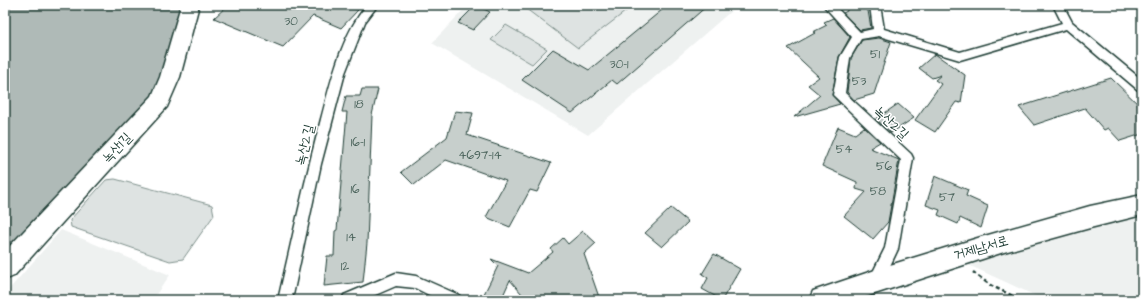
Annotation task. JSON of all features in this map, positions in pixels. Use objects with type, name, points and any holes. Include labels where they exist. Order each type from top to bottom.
[{"type":"main road","name":"녹산1길","points":[[5,268],[160,101],[170,77],[190,5]]},
{"type":"main road","name":"거제남서로","points":[[822,300],[876,280],[1075,220],[1142,205]]},
{"type":"lane","name":"녹산2길","points":[[285,300],[315,164],[339,73],[360,20],[373,5]]},
{"type":"lane","points":[[828,5],[858,36],[879,32],[960,56],[1068,25]]},
{"type":"lane","points":[[875,5],[879,32]]},
{"type":"lane","points":[[1058,5],[1068,25],[1142,87]]},
{"type":"lane","name":"녹산2길","points":[[858,36],[845,57],[839,95],[907,158],[891,250],[876,280]]},
{"type":"lane","points":[[349,300],[396,279],[416,282],[454,300]]},
{"type":"path","points":[[951,257],[990,285],[1021,300]]},
{"type":"shaded area","points":[[5,5],[182,5],[157,91],[5,257]]},
{"type":"shaded area","points":[[468,5],[738,5],[588,135],[432,43]]},
{"type":"shaded area","points":[[521,5],[634,5],[578,48]]},
{"type":"shaded area","points":[[506,25],[547,49],[532,64],[491,40]]},
{"type":"shaded area","points":[[115,179],[212,205],[214,215],[183,259],[170,261],[71,227],[70,220],[106,180]]},
{"type":"shaded area","points":[[1142,205],[1142,300],[1045,300],[951,257]]},
{"type":"shaded area","points":[[61,230],[170,275],[152,300],[5,300],[5,294]]},
{"type":"building","points":[[228,5],[346,5],[358,10],[341,28],[313,16],[283,47],[214,18]]},
{"type":"building","points":[[476,5],[490,12],[473,30],[458,23]]},
{"type":"building","points":[[668,5],[708,5],[617,84],[612,80],[572,113],[522,80],[553,49],[589,70]]},
{"type":"building","points":[[846,5],[867,5],[871,28],[860,30],[843,13],[847,11]]},
{"type":"building","points":[[833,18],[850,37],[839,57],[832,95],[840,104],[794,117],[820,95],[808,85],[819,77],[788,48],[827,25],[824,22]]},
{"type":"building","points":[[879,38],[891,42],[874,94],[854,100],[847,92],[851,58],[862,40]]},
{"type":"building","points":[[935,54],[965,75],[961,103],[956,102],[935,132],[915,120],[941,84],[935,80],[941,75],[932,78],[919,68]]},
{"type":"building","points":[[1111,78],[1142,108],[1142,134],[1120,141],[1108,128],[1104,130],[1085,108],[1034,125],[1019,107]]},
{"type":"building","points":[[362,89],[378,89],[372,115],[367,243],[363,282],[324,286],[327,256],[334,256],[335,231],[337,230],[347,112],[342,112],[346,96],[360,96]]},
{"type":"building","points":[[898,104],[914,118],[891,133],[876,119]]},
{"type":"building","points":[[455,111],[473,113],[467,135],[551,163],[537,192],[530,190],[510,227],[486,217],[506,181],[446,160],[414,185],[401,172],[447,137]]},
{"type":"building","points":[[838,127],[855,134],[864,127],[880,142],[870,148],[899,160],[888,222],[873,239],[844,216],[866,192],[856,189],[857,182],[822,166]]},
{"type":"building","points":[[935,176],[968,190],[966,196],[988,206],[981,228],[960,218],[958,224],[938,215],[940,210],[926,205]]},
{"type":"building","points":[[671,208],[688,222],[662,247],[645,233]]},
{"type":"building","points":[[583,231],[596,243],[584,254],[600,300],[527,300],[510,280],[501,300],[481,300],[498,266],[491,259],[528,273],[553,252],[551,249],[563,238],[568,244]]},
{"type":"building","points":[[714,254],[740,269],[722,300],[702,289],[708,278],[702,274]]}]
